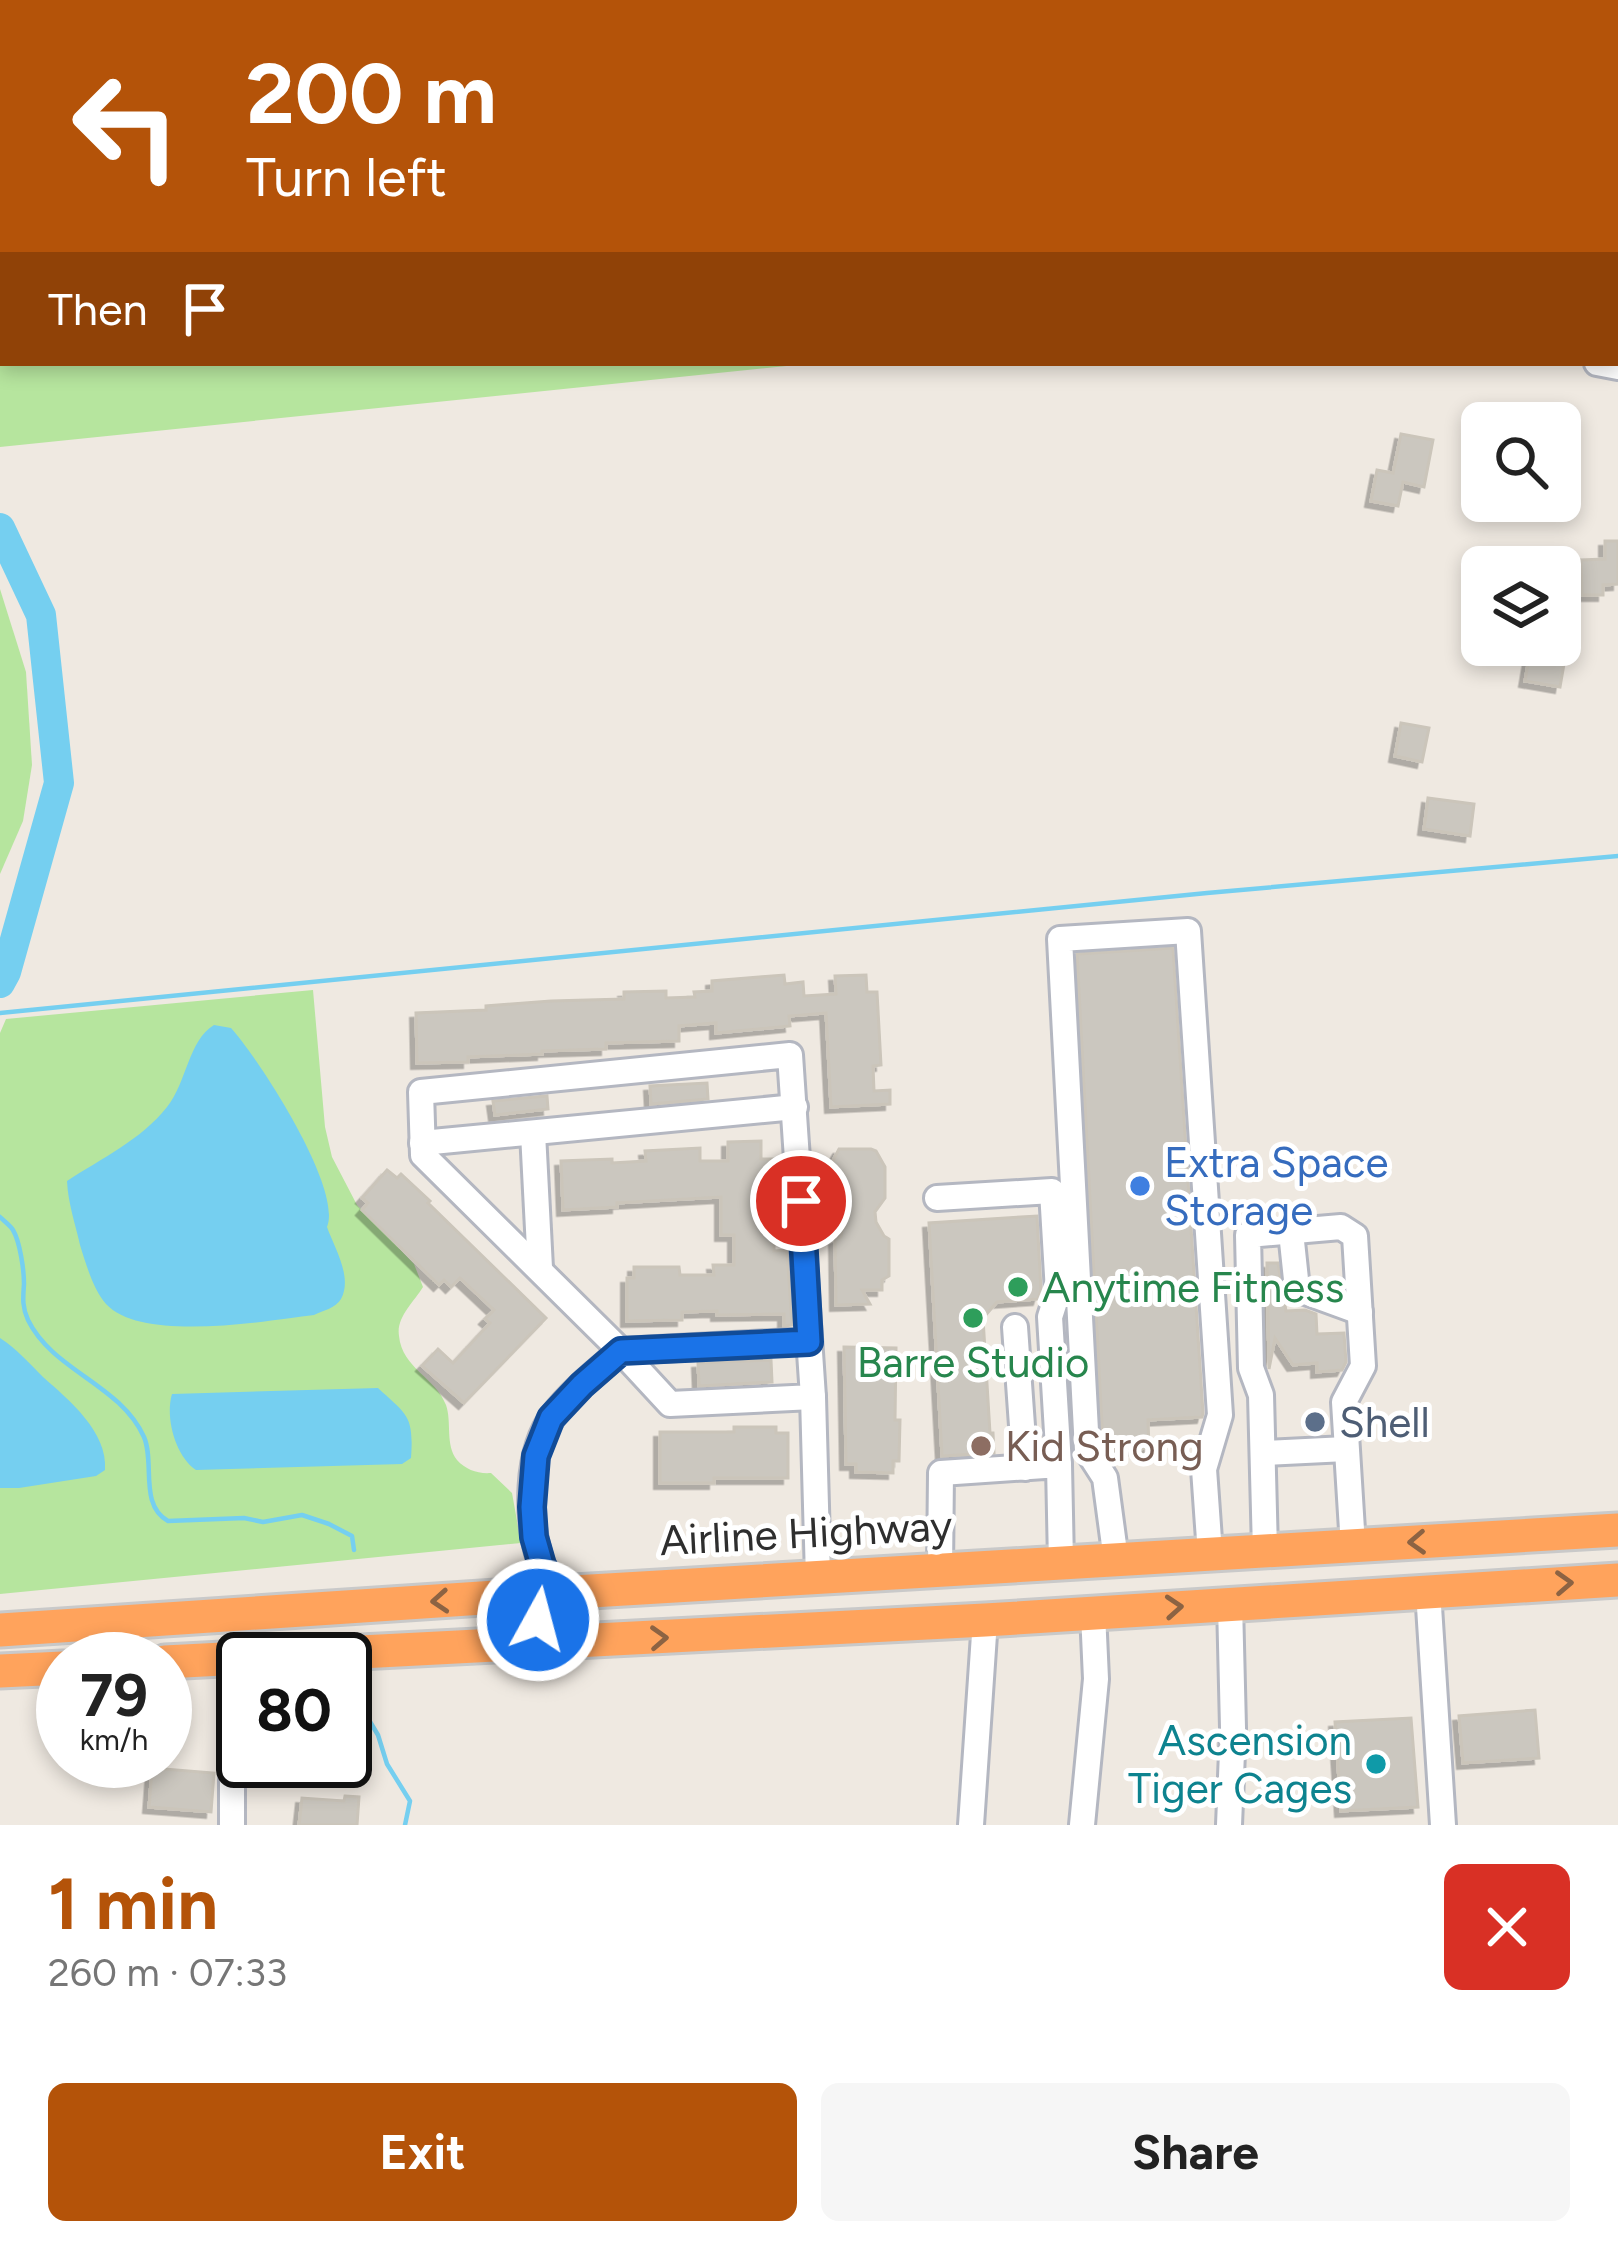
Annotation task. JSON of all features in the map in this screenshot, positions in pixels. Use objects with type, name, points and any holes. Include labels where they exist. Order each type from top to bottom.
[{"type":"highway","name":"Airline Highway","points":[[0,1630],[1618,1530]]},
{"type":"highway","points":[[372,1652],[1618,1580]]},
{"type":"highway","points":[[566,1643],[568,1621],[575,1612],[746,1594],[762,1581]]},
{"type":"highway","points":[[394,1651],[407,1637],[526,1626],[544,1615],[557,1593]]},
{"type":"highway","points":[[0,1671],[36,1669]]},
{"type":"street","points":[[1116,1560],[1105,1478],[1087,1450],[1060,939],[1188,931],[1220,1415],[1204,1469],[1210,1554]]},
{"type":"street","points":[[813,1396],[670,1404],[423,1155],[421,1092],[790,1055],[813,1396],[818,1578]]},
{"type":"street","points":[[422,1143],[795,1107]]},
{"type":"street","points":[[533,1133],[540,1268]]},
{"type":"street","points":[[937,1198],[1052,1191],[1058,1292],[1050,1317],[1061,1563]]},
{"type":"street","points":[[1265,1551],[1261,1396],[1251,1368],[1248,1235],[1340,1227],[1355,1236],[1363,1366],[1344,1402],[1354,1546]]},
{"type":"street","points":[[1291,1232],[1298,1289],[1360,1312]]},
{"type":"street","points":[[1015,1327],[1025,1468]]},
{"type":"street","points":[[557,1593],[534,1537],[536,1456],[551,1418],[582,1385],[621,1351],[809,1342]]},
{"type":"street","points":[[1262,1454],[1346,1449]]},
{"type":"street","points":[[940,1570],[940,1473],[1059,1465]]},
{"type":"street","points":[[1428,1592],[1443,1825]]},
{"type":"street","points":[[1229,1825],[1230,1603]]},
{"type":"street","points":[[1082,1825],[1096,1679],[1094,1613]]},
{"type":"street","points":[[971,1825],[985,1620]]},
{"type":"street","points":[[232,1788],[232,1825]]},
{"type":"green space","points":[[0,366],[787,366],[0,447]]},
{"type":"green space","points":[[0,589],[26,672],[32,765],[23,821],[0,874]]},
{"type":"green space","points":[[313,990],[332,1157],[357,1205],[414,1264],[423,1287],[400,1322],[401,1347],[446,1405],[457,1460],[473,1471],[491,1473],[512,1493],[521,1543],[0,1594],[0,1033],[6,1019]]},
{"type":"water","points":[[214,1025],[231,1028],[260,1067],[296,1124],[323,1184],[329,1209],[327,1227],[345,1281],[339,1302],[314,1315],[205,1326],[147,1323],[123,1316],[106,1304],[87,1268],[67,1181],[157,1119],[174,1097],[198,1041]]},
{"type":"water","points":[[0,1338],[85,1418],[100,1443],[105,1470],[96,1476],[0,1488]]},
{"type":"water","points":[[378,1388],[410,1424],[411,1458],[402,1464],[196,1470],[177,1446],[171,1424],[172,1394]]},
{"type":"building","points":[[1401,434],[1433,440],[1424,487],[1403,482],[1398,506],[1371,501],[1377,470],[1393,473]]},
{"type":"building","points":[[1605,541],[1618,541],[1618,584],[1603,585],[1603,595],[1582,595],[1581,560],[1605,559]]},
{"type":"building","points":[[1528,666],[1564,666],[1560,687],[1525,681]]},
{"type":"building","points":[[1401,723],[1429,728],[1422,762],[1395,756]]},
{"type":"building","points":[[1428,798],[1474,804],[1470,836],[1424,829]]},
{"type":"building","name":"Extra Space Storage","points":[[1173,948],[1203,1413],[1202,1417],[1148,1420],[1149,1448],[1107,1451],[1103,1445],[1077,954]]},
{"type":"building","points":[[784,975],[785,984],[803,982],[804,996],[836,994],[835,976],[866,975],[867,992],[877,992],[881,1065],[873,1066],[874,1091],[890,1090],[890,1104],[831,1107],[826,1013],[789,1016],[790,1026],[716,1033],[716,1023],[679,1026],[679,1041],[606,1043],[606,1049],[417,1063],[416,1013],[624,999],[624,992],[666,991],[666,998],[695,997],[694,992],[712,991],[712,981]]},
{"type":"building","points":[[707,1083],[708,1099],[651,1104],[650,1086]]},
{"type":"building","points":[[547,1096],[548,1109],[495,1115],[493,1101]]},
{"type":"building","points":[[761,1141],[761,1159],[774,1159],[774,1251],[787,1250],[792,1325],[784,1326],[784,1314],[717,1315],[717,1311],[682,1312],[682,1320],[627,1321],[627,1278],[634,1278],[634,1267],[679,1267],[680,1275],[714,1275],[713,1265],[734,1265],[734,1235],[721,1235],[721,1197],[563,1210],[561,1161],[646,1161],[645,1151],[700,1148],[700,1161],[728,1161],[728,1142]]},
{"type":"building","points":[[839,1149],[871,1149],[885,1167],[885,1198],[875,1212],[876,1222],[889,1239],[889,1276],[882,1280],[882,1290],[862,1290],[870,1304],[836,1305],[835,1240],[841,1237],[844,1220],[831,1202],[830,1166]]},
{"type":"building","points":[[387,1170],[397,1178],[401,1174],[546,1318],[464,1403],[422,1366],[438,1349],[453,1363],[490,1323],[485,1319],[494,1310],[460,1278],[451,1287],[444,1280],[439,1285],[362,1210],[368,1203],[362,1198]]},
{"type":"building","points":[[1037,1216],[1038,1299],[997,1302],[983,1318],[994,1453],[942,1456],[929,1223]]},
{"type":"building","points":[[1267,1263],[1278,1263],[1286,1311],[1316,1314],[1317,1334],[1344,1333],[1342,1370],[1317,1372],[1317,1363],[1293,1365],[1275,1338],[1269,1369]]},
{"type":"building","points":[[844,1347],[896,1348],[895,1420],[900,1420],[899,1461],[893,1461],[893,1473],[856,1472],[856,1464],[846,1464]]},
{"type":"building","points":[[771,1360],[772,1382],[699,1386],[698,1363]]},
{"type":"building","points":[[734,1427],[776,1427],[776,1433],[788,1433],[788,1478],[660,1483],[660,1432],[734,1432]]},
{"type":"building","points":[[1535,1710],[1539,1758],[1463,1763],[1459,1716]]},
{"type":"building","name":"Ascension Tiger Cages","points":[[1411,1718],[1418,1807],[1341,1811],[1335,1722]]},
{"type":"building","points":[[192,1771],[214,1773],[211,1812],[149,1807],[150,1788],[192,1788]]},
{"type":"building","points":[[345,1796],[359,1797],[357,1825],[299,1825],[302,1798],[344,1801]]},
{"type":"waterway","points":[[0,528],[41,615],[59,783],[0,983]]},
{"type":"waterway","points":[[0,1013],[1618,856]]},
{"type":"waterway","points":[[0,1217],[18,1242],[28,1320],[53,1352],[133,1419],[147,1447],[151,1494],[159,1514],[168,1521],[244,1518],[263,1522],[302,1515],[352,1536],[354,1550]]},
{"type":"waterway","points":[[372,1725],[387,1764],[410,1801],[405,1825]]},
{"type":"place","name":"Extra Space Storage","points":[[1140,1186]]},
{"type":"place","name":"Anytime Fitness","points":[[1018,1287]]},
{"type":"place","name":"Barre Studio","points":[[973,1318]]},
{"type":"place","name":"Shell","points":[[1315,1422]]},
{"type":"place","name":"Kid Strong","points":[[981,1446]]},
{"type":"place","name":"Ascension Tiger Cages","points":[[1376,1764]]},
{"type":"route","points":[[538,1620],[557,1593],[542,1565],[532,1507],[536,1456],[551,1418],[621,1351],[809,1342],[801,1201]]}]
